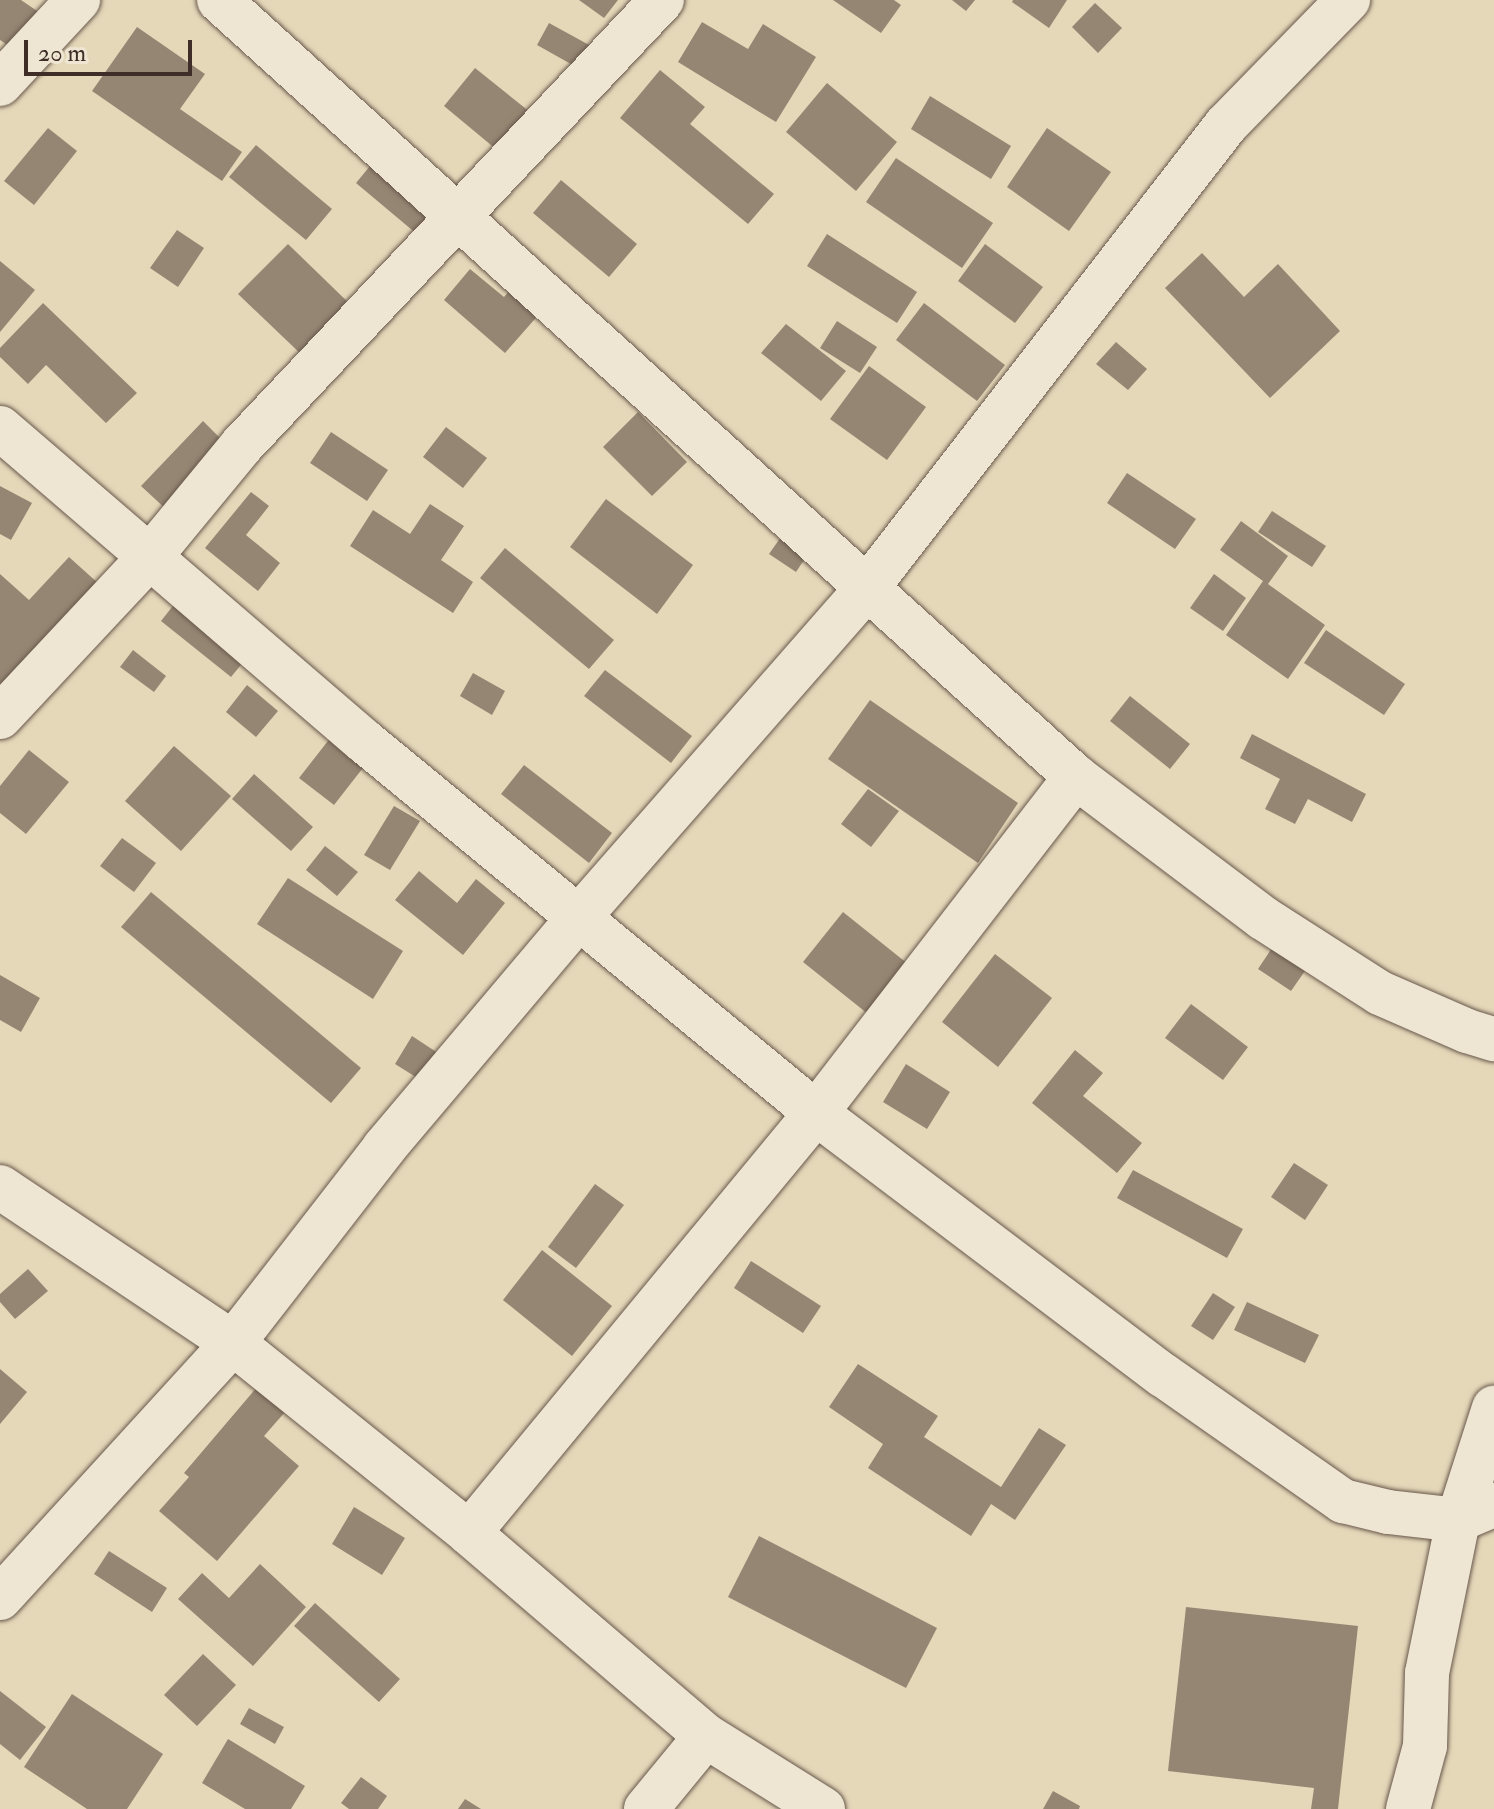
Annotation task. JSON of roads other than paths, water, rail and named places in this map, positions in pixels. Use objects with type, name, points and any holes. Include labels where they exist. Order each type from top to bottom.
[{"type":"street","points":[[0,84],[78,0]]},
{"type":"street","points":[[219,0],[1076,777],[1263,918],[1380,993],[1467,1031],[1494,1039]]},
{"type":"street","points":[[0,717],[149,558],[242,445],[662,0]]},
{"type":"street","points":[[0,1598],[233,1343],[384,1148],[579,917],[867,588],[1226,125],[1348,0]]},
{"type":"street","points":[[0,428],[364,741],[816,1113],[1163,1375],[1343,1501],[1388,1512],[1476,1512]]},
{"type":"street","points":[[469,1533],[816,1113],[1076,777]]},
{"type":"street","points":[[0,1187],[233,1343],[469,1533],[706,1736],[823,1809]]},
{"type":"street","points":[[1408,1809],[1425,1746],[1427,1673],[1476,1512],[1494,1408]]},
{"type":"street","points":[[646,1809],[706,1736]]}]
